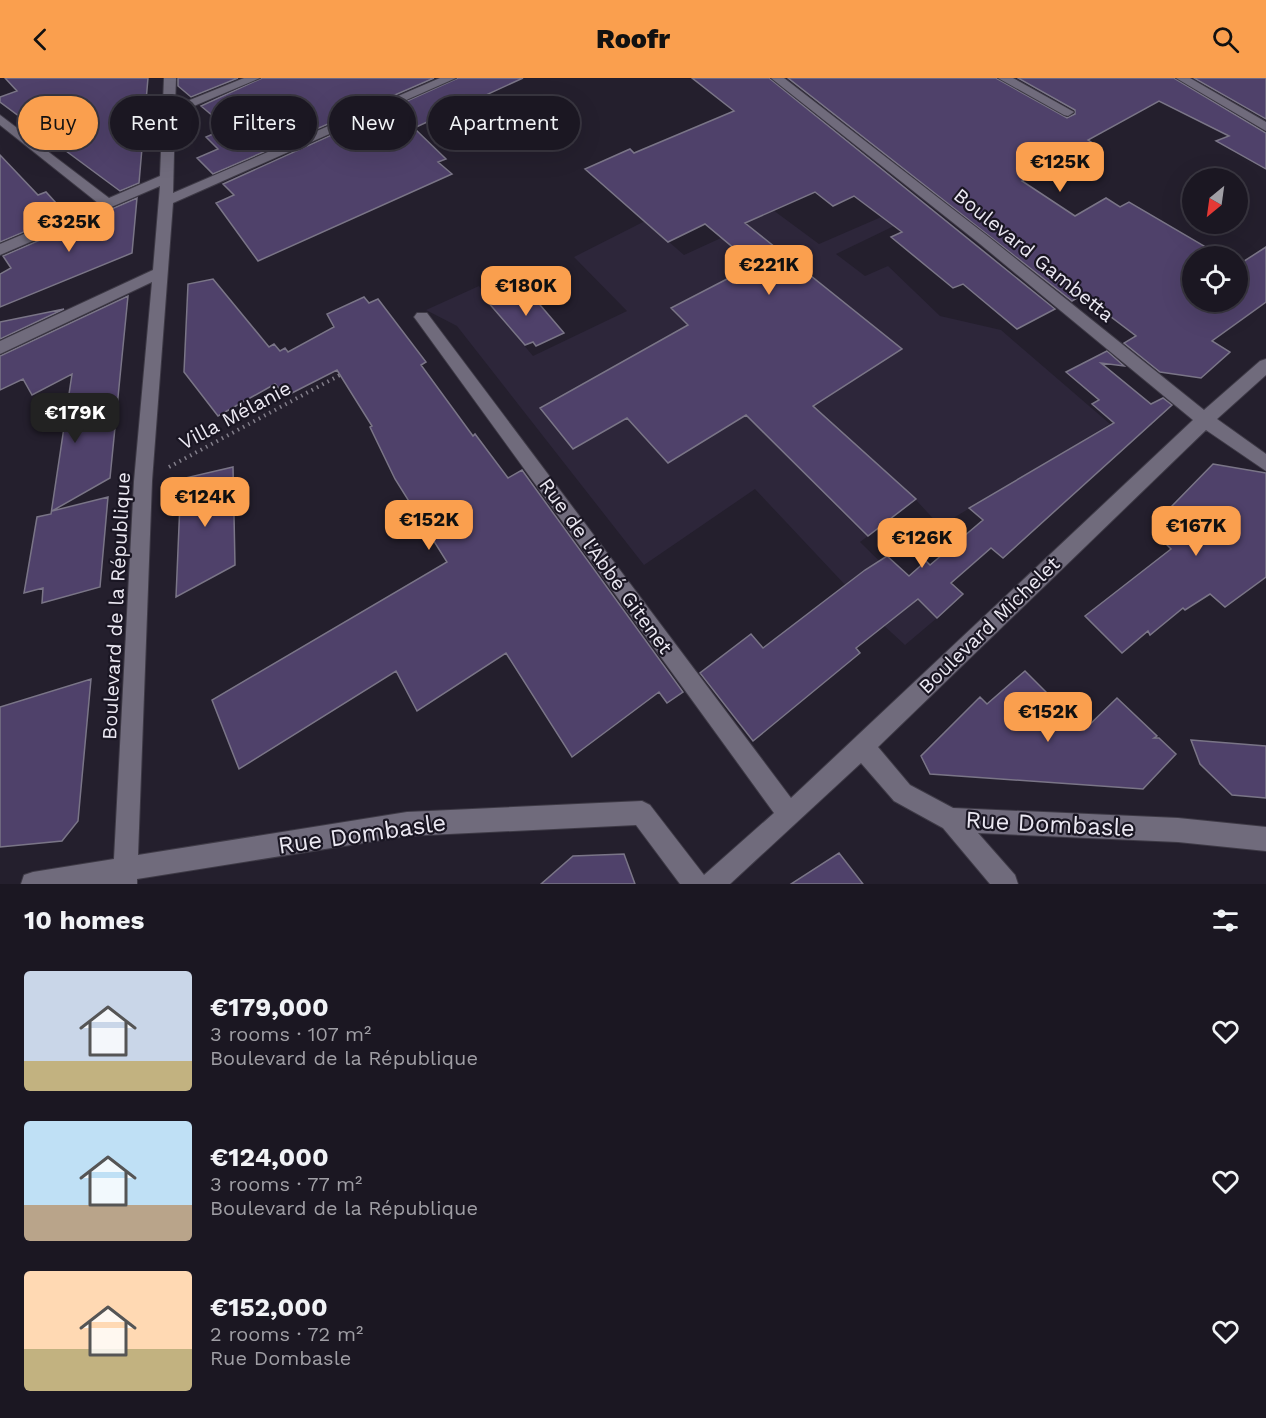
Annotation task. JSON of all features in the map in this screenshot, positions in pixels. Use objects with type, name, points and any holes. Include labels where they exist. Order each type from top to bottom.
[{"type":"street","name":"Boulevard de la République","points":[[169,96],[170,78]]},
{"type":"street","points":[[199,100],[254,78]]},
{"type":"street","points":[[166,201],[450,78]]},
{"type":"street","name":"Boulevard Gambetta","points":[[777,78],[985,241],[1205,420],[1266,464]]},
{"type":"street","points":[[1004,78],[1068,112]]},
{"type":"street","points":[[1182,78],[1266,127]]},
{"type":"street","points":[[0,119],[107,203]]},
{"type":"street","name":"Boulevard de la République","points":[[126,877],[143,481],[161,272],[167,150]]},
{"type":"street","points":[[0,250],[167,178]]},
{"type":"street","points":[[0,348],[161,272]]},
{"type":"street","name":"Rue de l'Abbé Gitenet","points":[[422,317],[790,815]]},
{"type":"street","name":"Boulevard Michelet","points":[[711,884],[790,815],[1205,420],[1266,365]]},
{"type":"street","name":"Rue Dombasle","points":[[862,746],[902,793],[951,819],[1178,830],[1266,839]]},
{"type":"street","name":"Rue Dombasle","points":[[33,884],[126,877],[407,824],[642,813],[694,884]]},
{"type":"street","points":[[951,819],[1006,884]]},
{"type":"path","name":"Villa Mélanie","points":[[143,481],[340,375]]},
{"type":"shaded area","points":[[909,205],[919,214],[836,254],[865,276],[888,266],[940,316],[1001,330],[1110,424],[940,526],[916,500],[860,542],[937,618],[905,645],[879,621],[755,489],[644,565],[457,326],[426,310],[479,286],[496,312],[533,356],[627,311],[574,257],[645,221],[684,255],[721,238],[718,235],[773,210],[819,244]]},
{"type":"building","points":[[5,78],[148,78],[146,96],[110,96],[110,150],[142,150],[139,183],[120,191],[65,150],[98,150],[98,96],[18,96],[18,115],[0,102],[0,97],[17,91]]},
{"type":"building","points":[[178,78],[238,78],[193,96],[190,96],[178,86]]},
{"type":"building","points":[[262,78],[434,78],[393,96],[329,96],[329,124],[317,129],[317,96],[223,96]]},
{"type":"building","points":[[458,78],[523,78],[484,96],[428,96],[428,122],[416,127],[416,97]]},
{"type":"building","points":[[692,78],[769,78],[1055,309],[1017,329],[963,284],[953,288],[891,237],[902,232],[854,196],[833,206],[815,192],[745,223],[902,349],[813,406],[916,499],[868,536],[746,415],[668,463],[627,418],[573,449],[540,408],[688,325],[671,308],[754,265],[705,224],[668,242],[585,169],[630,149],[634,153],[734,111]]},
{"type":"building","points":[[788,78],[996,78],[1067,118],[1075,114],[1075,110],[1018,78],[1174,78],[1266,133],[1266,169],[1216,141],[1229,136],[1159,101],[1088,140],[1091,142],[1022,181],[1075,216],[1106,198],[1120,207],[1129,202],[1204,246],[1182,246],[1182,312],[1248,312],[1248,259],[1266,247],[1266,302],[1212,341],[1230,352],[1201,378],[1160,372],[1124,343],[1136,336],[1082,295],[1072,301]]},
{"type":"building","points":[[1194,78],[1266,78],[1266,119]]},
{"type":"building","points":[[211,101],[211,114],[201,106]]},
{"type":"building","points":[[416,130],[428,142],[428,150],[437,150],[446,159],[438,162],[452,174],[258,261],[216,203],[234,195],[223,184],[298,150],[317,150],[317,142],[329,136],[329,150],[416,150]]},
{"type":"building","points":[[216,150],[268,150],[213,174],[197,158]]},
{"type":"building","points":[[0,155],[38,195],[46,192],[66,214],[0,242]]},
{"type":"building","points":[[137,198],[132,253],[0,307],[0,274],[11,268],[3,256]]},
{"type":"building","points":[[213,279],[269,347],[274,344],[280,351],[285,348],[288,352],[334,327],[327,314],[364,297],[369,303],[378,299],[426,362],[421,365],[473,436],[475,434],[508,478],[522,470],[683,692],[667,703],[659,692],[572,757],[506,653],[417,711],[396,671],[239,769],[212,700],[447,562],[395,479],[370,427],[372,426],[337,370],[286,396],[275,384],[218,416],[184,372],[188,284]]},
{"type":"building","points":[[523,285],[564,333],[536,346],[533,342],[525,345],[487,301]]},
{"type":"building","points":[[128,296],[110,478],[52,511],[108,497],[100,587],[42,603],[43,588],[24,593],[37,517],[51,514],[72,374],[32,395],[23,379],[0,390],[0,356]]},
{"type":"building","points":[[64,309],[0,339],[0,322]]},
{"type":"building","points":[[1107,351],[1124,366],[1101,363],[1151,404],[1163,398],[1172,405],[1003,558],[991,548],[951,583],[963,594],[937,618],[918,599],[856,648],[860,653],[753,741],[700,673],[751,634],[763,648],[865,570],[887,556],[909,576],[926,561],[930,565],[983,520],[969,508],[1114,423],[1092,404],[1099,400],[1066,372]]},
{"type":"building","points":[[1213,464],[1266,473],[1266,577],[1225,607],[1210,594],[1185,610],[1183,608],[1150,635],[1148,631],[1122,653],[1085,616],[1171,549],[1166,544],[1195,526],[1172,506]]},
{"type":"building","points":[[233,467],[235,565],[176,597],[181,479]]},
{"type":"building","points":[[1025,671],[1084,730],[1117,698],[1157,736],[1154,738],[1159,738],[1176,754],[1143,789],[930,774],[921,756],[980,697],[987,704]]},
{"type":"building","points":[[91,679],[78,821],[62,841],[0,847],[0,707]]},
{"type":"building","points":[[1191,740],[1266,746],[1266,798],[1232,795],[1200,764]]},
{"type":"building","points":[[839,853],[863,884],[791,884]]},
{"type":"building","points":[[624,854],[635,884],[541,884],[573,856]]}]
